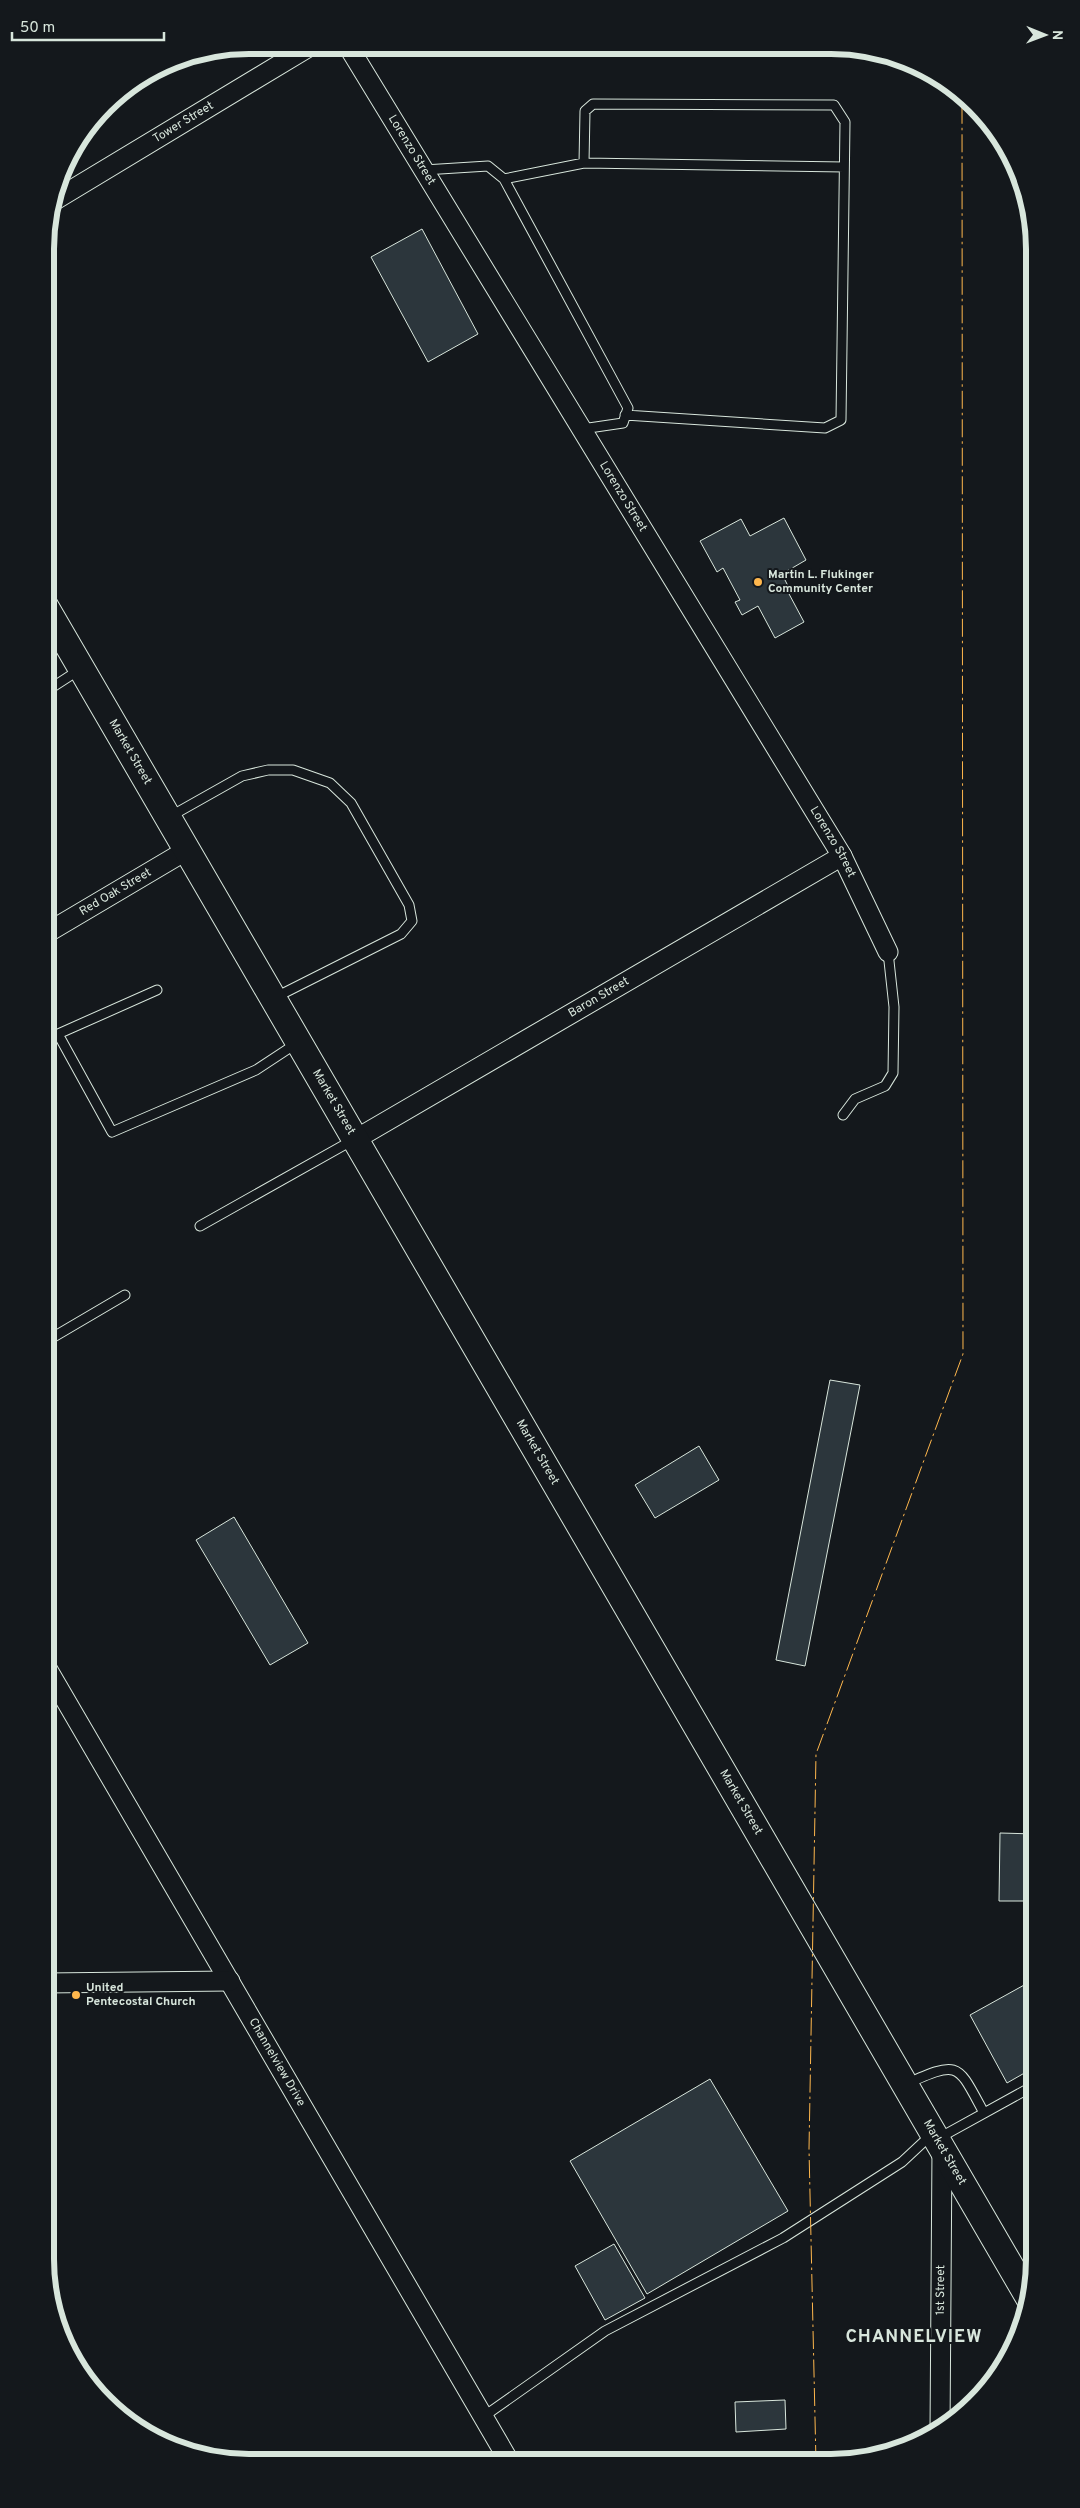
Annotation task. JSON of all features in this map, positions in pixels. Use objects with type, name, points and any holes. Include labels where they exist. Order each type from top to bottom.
[{"type":"street","name":"Tower Street","points":[[60,197],[297,54]]},
{"type":"street","name":"Lorenzo Street","points":[[353,54],[842,856],[888,952]]},
{"type":"street","name":"Market Street","points":[[54,622],[1024,2290]]},
{"type":"street","name":"Red Oak Street","points":[[54,929],[187,850]]},
{"type":"street","name":"Baron Street","points":[[356,1139],[842,856]]},
{"type":"street","name":"Channelview Drive","points":[[54,1680],[505,2454]]},
{"type":"street","points":[[54,1982],[230,1981]]},
{"type":"street","name":"1st Street","points":[[937,2140],[940,2421]]},
{"type":"lane","points":[[584,163],[586,111],[593,104],[834,105],[845,122],[841,420],[825,428],[625,415]]},
{"type":"lane","points":[[504,179],[584,163],[844,167]]},
{"type":"lane","points":[[423,170],[488,166],[504,179],[628,408],[623,423],[582,429]]},
{"type":"lane","points":[[54,686],[81,668]]},
{"type":"lane","points":[[168,818],[242,776],[268,770],[293,770],[330,783],[351,803],[409,905],[412,921],[401,934],[274,998]]},
{"type":"lane","points":[[844,1115],[854,1099],[886,1086],[894,1073],[894,1007],[888,952]]},
{"type":"lane","points":[[54,1036],[157,990]]},
{"type":"lane","points":[[58,1034],[112,1132],[256,1070],[299,1042]]},
{"type":"lane","points":[[200,1226],[356,1139]]},
{"type":"lane","points":[[54,1337],[125,1295]]},
{"type":"lane","points":[[904,2084],[941,2068],[950,2068],[963,2075],[984,2113]]},
{"type":"lane","points":[[483,2417],[606,2332],[783,2238],[937,2140],[1026,2090]]},
{"type":"building","points":[[422,229],[478,334],[428,362],[371,257]]},
{"type":"building","name":"Martin L. Flukinger Community Center","points":[[784,518],[806,560],[782,574],[790,590],[788,592],[804,622],[775,638],[758,606],[742,615],[735,602],[740,600],[723,568],[717,572],[700,541],[741,519],[750,536]]},
{"type":"building","points":[[830,1380],[860,1385],[805,1666],[776,1660]]},
{"type":"building","points":[[699,1446],[719,1480],[655,1518],[635,1485]]},
{"type":"building","points":[[234,1517],[308,1643],[270,1665],[196,1540]]},
{"type":"building","points":[[1000,1833],[1026,1834],[1026,1901],[999,1901]]},
{"type":"building","points":[[1026,1984],[1026,2072],[1007,2083],[970,2015]]},
{"type":"building","points":[[710,2079],[788,2211],[647,2294],[570,2161]]},
{"type":"building","points":[[614,2244],[645,2298],[605,2320],[575,2266]]},
{"type":"building","points":[[785,2400],[786,2429],[736,2432],[735,2402]]},
{"type":"power","points":[[816,2454],[809,2149],[816,1754],[963,1354],[962,104]]},
{"type":"place","name":"Martin L. Flukinger Community Center","points":[[758,582]]},
{"type":"place","name":"United Pentecostal Church","points":[[76,1995]]},
{"type":"district","name":"CHANNELVIEW","points":[[914,2337]]}]
